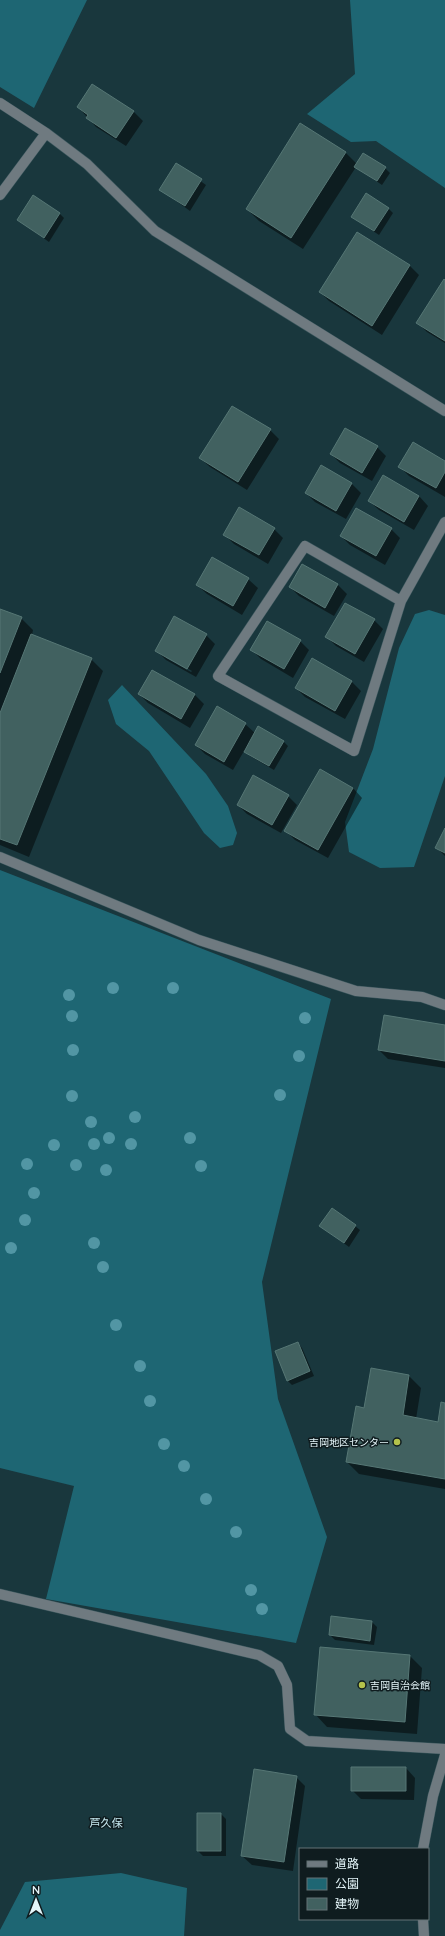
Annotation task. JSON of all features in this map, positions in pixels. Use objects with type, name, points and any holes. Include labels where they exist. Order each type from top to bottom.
[{"type":"street","points":[[0,103],[46,133],[86,164],[155,231],[445,411]]},
{"type":"street","points":[[0,195],[46,133]]},
{"type":"street","points":[[401,601],[305,546],[218,676],[354,751],[401,601],[445,522]]},
{"type":"street","points":[[0,857],[199,940],[356,991],[422,997],[445,1005]]},
{"type":"street","points":[[0,1594],[259,1655],[278,1666],[287,1685],[290,1730],[307,1741],[445,1749]]},
{"type":"street","points":[[423,1848],[433,1796],[445,1755]]},
{"type":"street","points":[[423,1920],[424,1936]]},
{"type":"green space","points":[[0,0],[87,0],[34,108],[0,87]]},
{"type":"green space","points":[[350,0],[445,0],[445,188],[376,141],[351,142],[307,114],[355,74]]},
{"type":"green space","points":[[429,610],[445,615],[445,776],[414,867],[380,868],[349,852],[345,822],[373,749],[399,648],[415,614]]},
{"type":"green space","points":[[122,685],[206,774],[228,806],[237,833],[233,845],[220,848],[204,833],[149,751],[116,724],[108,700]]},
{"type":"green space","points":[[0,870],[331,999],[262,1282],[278,1399],[327,1537],[296,1643],[46,1599],[74,1486],[0,1468]]},
{"type":"green space","points":[[121,1873],[187,1888],[184,1936],[0,1936],[0,1930],[25,1882]]},
{"type":"building","points":[[92,84],[134,111],[116,138],[86,118],[88,115],[77,107]]},
{"type":"building","points":[[300,123],[346,152],[291,238],[246,209]]},
{"type":"building","points":[[363,153],[386,167],[377,181],[354,167]]},
{"type":"building","points":[[176,163],[202,179],[185,206],[159,190]]},
{"type":"building","points":[[366,193],[389,208],[374,231],[351,217]]},
{"type":"building","points":[[33,195],[60,213],[44,238],[17,220]]},
{"type":"building","points":[[357,232],[410,265],[372,326],[319,292]]},
{"type":"building","points":[[444,279],[445,280],[445,341],[416,323]]},
{"type":"building","points":[[232,406],[271,429],[238,482],[199,458]]},
{"type":"building","points":[[345,428],[378,446],[362,473],[330,454]]},
{"type":"building","points":[[413,442],[445,461],[445,472],[436,488],[398,467]]},
{"type":"building","points":[[321,465],[352,483],[336,511],[305,493]]},
{"type":"building","points":[[383,475],[419,496],[404,522],[368,501]]},
{"type":"building","points":[[239,507],[275,528],[259,555],[223,535]]},
{"type":"building","points":[[356,508],[392,528],[376,556],[340,536]]},
{"type":"building","points":[[212,557],[249,578],[233,606],[196,585]]},
{"type":"building","points":[[302,564],[338,584],[325,608],[289,587]]},
{"type":"building","points":[[345,603],[375,619],[355,654],[325,637]]},
{"type":"building","points":[[0,609],[22,617],[0,673]]},
{"type":"building","points":[[174,616],[207,634],[187,669],[155,651]]},
{"type":"building","points":[[267,621],[301,640],[284,669],[250,650]]},
{"type":"building","points":[[31,634],[92,658],[17,845],[0,839],[0,713]]},
{"type":"building","points":[[312,658],[352,681],[335,711],[295,688]]},
{"type":"building","points":[[152,670],[195,694],[181,719],[138,694]]},
{"type":"building","points":[[217,706],[246,723],[224,762],[195,745]]},
{"type":"building","points":[[258,726],[284,741],[269,766],[244,752]]},
{"type":"building","points":[[320,769],[353,788],[318,850],[284,831]]},
{"type":"building","points":[[253,775],[289,795],[272,825],[237,805]]},
{"type":"building","points":[[445,828],[445,853],[435,848]]},
{"type":"building","points":[[384,1015],[445,1025],[445,1061],[378,1050]]},
{"type":"building","points":[[332,1208],[356,1225],[344,1243],[319,1226]]},
{"type":"building","points":[[298,1342],[310,1371],[287,1381],[275,1351]]},
{"type":"building","name":"吉岡地区センター","points":[[371,1368],[409,1375],[403,1415],[438,1422],[441,1402],[445,1403],[445,1479],[346,1462],[356,1406],[364,1408]]},
{"type":"building","points":[[331,1616],[372,1621],[370,1641],[329,1635]]},
{"type":"building","name":"吉岡自治会館","points":[[320,1647],[410,1655],[405,1722],[314,1715]]},
{"type":"building","points":[[351,1767],[406,1767],[406,1791],[351,1791]]},
{"type":"building","points":[[254,1769],[297,1776],[284,1862],[241,1856]]},
{"type":"building","points":[[197,1813],[221,1813],[221,1851],[197,1851]]},
{"type":"place","name":"吉岡地区センター","points":[[397,1442]]},
{"type":"place","name":"吉岡自治会館","points":[[362,1685]]},
{"type":"district","name":"芦久保","points":[[106,1823]]}]
